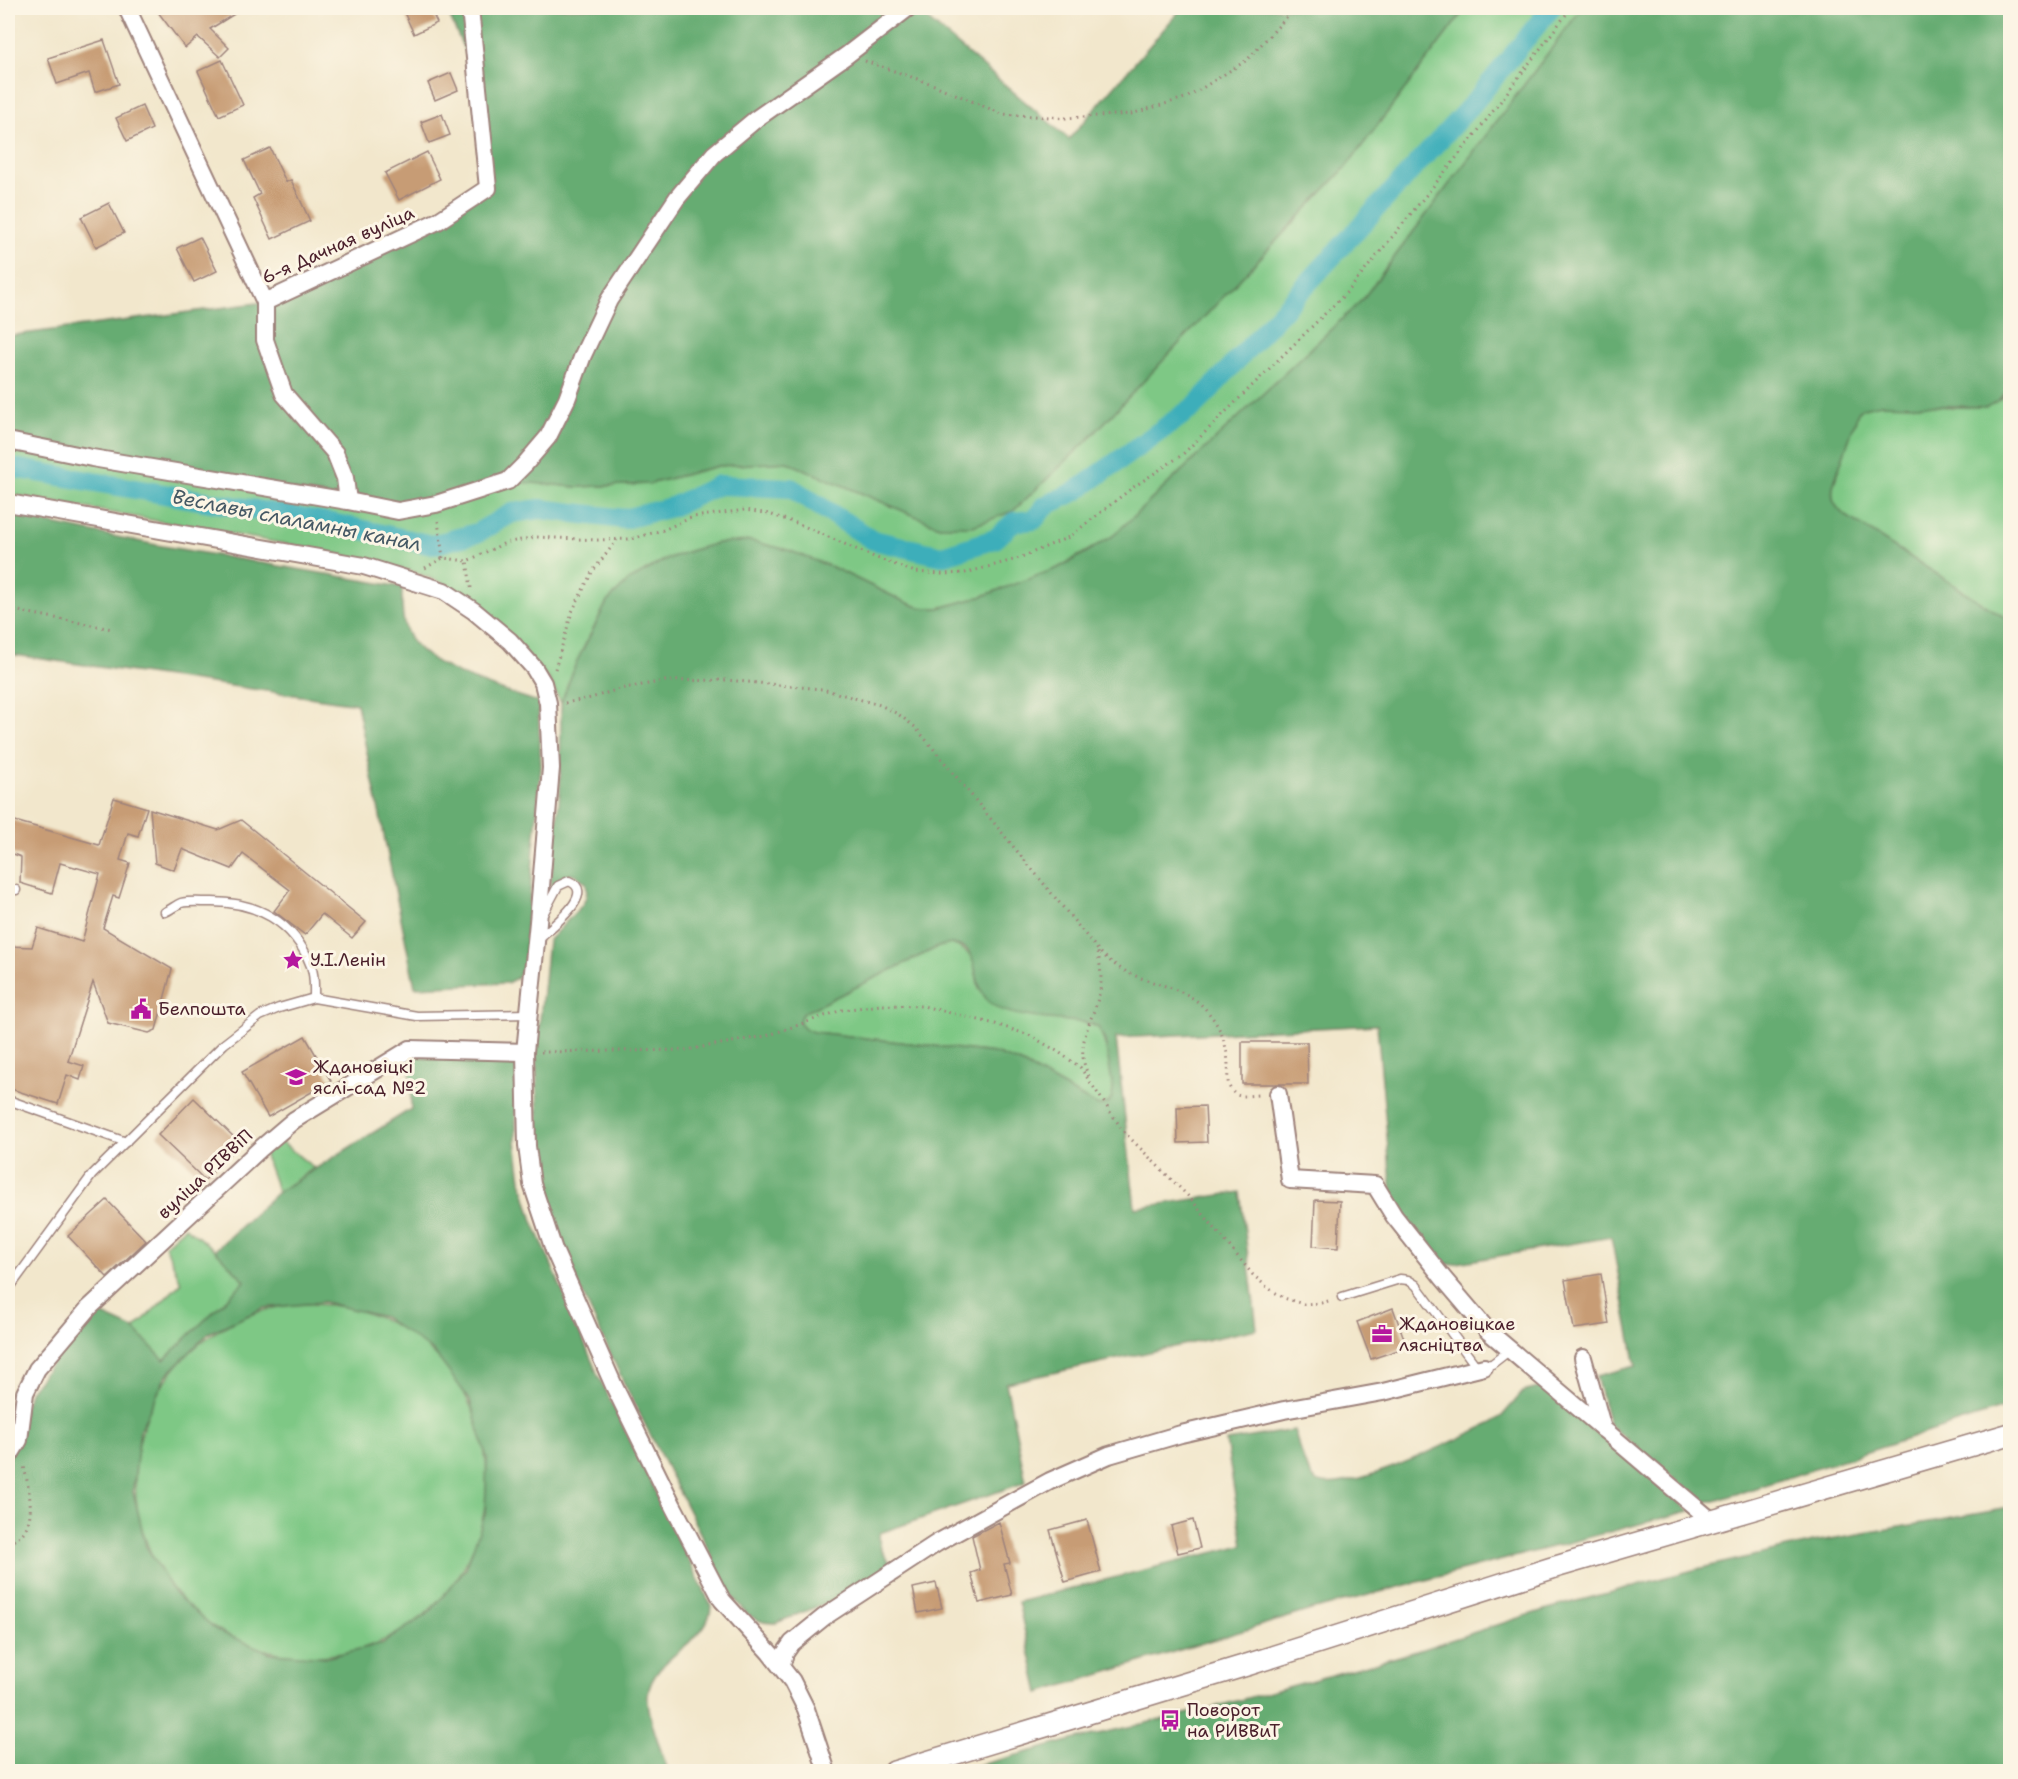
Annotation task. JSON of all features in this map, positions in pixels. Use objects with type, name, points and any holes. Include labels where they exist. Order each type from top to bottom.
[{"type":"street","name":"6-я Дачная вуліца","points":[[127,8],[265,302],[438,221],[488,188],[470,8]]},
{"type":"street","points":[[8,441],[92,458],[348,501],[398,512],[436,504],[508,481],[548,437],[567,399],[583,356],[609,300],[677,198],[714,154],[756,119],[847,55],[908,8]]},
{"type":"street","points":[[265,302],[265,340],[284,394],[335,453],[345,478],[348,501]]},
{"type":"street","points":[[8,503],[364,566],[408,578],[444,591],[474,611],[510,641],[534,668],[543,683],[548,703],[551,768],[525,1052],[527,1146],[532,1184],[554,1250],[614,1386],[722,1600],[792,1681],[806,1709],[827,1772]]},
{"type":"street","name":"вуліца РІВВіП","points":[[8,1458],[19,1440],[25,1393],[37,1369],[89,1308],[294,1120],[410,1049],[525,1052]]},
{"type":"street","points":[[1278,1094],[1290,1180],[1375,1185],[1394,1216],[1489,1332],[1713,1522]]},
{"type":"street","points":[[1583,1358],[1603,1429]]},
{"type":"street","points":[[782,1667],[785,1653],[792,1643],[824,1617],[937,1543],[1050,1481],[1109,1455],[1181,1434],[1284,1410],[1383,1392],[1484,1367]]},
{"type":"street","points":[[894,1772],[1262,1661],[1552,1569],[2010,1434]]},
{"type":"lane","points":[[536,942],[577,901],[580,895],[577,886],[569,880],[560,884],[538,921]]},
{"type":"lane","points":[[165,912],[181,903],[220,902],[241,904],[265,912],[283,925],[305,953],[312,968],[314,998]]},
{"type":"lane","points":[[8,1290],[92,1175],[239,1030],[261,1016],[314,998],[417,1016],[529,1014]]},
{"type":"lane","points":[[8,1100],[126,1142]]},
{"type":"lane","points":[[1342,1297],[1392,1281],[1408,1280],[1416,1285],[1473,1362],[1484,1367],[1492,1364],[1510,1350]]},
{"type":"path","points":[[847,55],[932,84],[1002,114],[1065,118],[1131,114],[1188,97],[1247,60],[1295,8]]},
{"type":"path","points":[[408,578],[443,558],[467,561],[505,543],[536,537],[617,540],[663,530],[693,518],[745,510],[770,514],[799,524],[874,557],[915,572],[965,573],[1006,562],[1069,537],[1132,488],[1182,455],[1350,289],[1478,131],[1571,8]]},
{"type":"path","points":[[438,517],[443,558]]},
{"type":"path","points":[[555,669],[572,612],[592,572],[617,540]]},
{"type":"path","points":[[467,561],[474,611]]},
{"type":"path","points":[[8,609],[112,629]]},
{"type":"path","points":[[548,703],[570,704],[619,689],[664,681],[726,680],[822,689],[880,705],[898,714],[915,727],[1098,950],[1113,964],[1146,979],[1176,988],[1194,998],[1208,1011],[1219,1027],[1228,1054],[1227,1081],[1231,1090],[1238,1095],[1278,1094]]},
{"type":"path","points":[[1098,950],[1100,992],[1084,1032],[1083,1052],[1086,1071],[1107,1110],[1124,1131],[1190,1198],[1253,1275],[1268,1288],[1284,1298],[1303,1304],[1321,1303],[1342,1297]]},
{"type":"path","points":[[525,1052],[686,1050],[766,1035],[842,1010],[901,1004],[950,1011],[1029,1035],[1080,1067],[1095,1087]]},
{"type":"path","points":[[8,1544],[25,1530],[31,1514],[31,1500],[19,1440]]},
{"type":"green space","points":[[446,8],[914,8],[1069,139],[1182,8],[1466,8],[1346,167],[1088,440],[1013,511],[973,526],[939,526],[787,462],[718,466],[649,484],[577,487],[508,481],[436,504],[398,511],[349,499],[346,480],[334,452],[296,408],[281,385],[271,357],[265,318],[264,341],[283,394],[333,454],[344,479],[346,499],[92,455],[8,438],[8,336],[265,302],[438,221],[488,188],[477,79]]},
{"type":"green space","points":[[1466,8],[1582,8],[1362,300],[1113,536],[1058,568],[980,597],[939,608],[921,608],[832,567],[718,543],[666,559],[628,581],[607,602],[576,663],[561,703],[549,680],[448,585],[411,571],[319,550],[8,494],[8,444],[577,487],[649,484],[718,466],[787,462],[939,526],[1013,511],[1088,440],[1346,167]]},
{"type":"green space","points":[[1582,8],[2010,8],[2010,388],[1997,402],[1986,407],[1881,404],[1863,408],[1858,413],[1832,495],[1835,505],[1843,514],[2010,621],[2010,1406],[1715,1501],[1701,1501],[1609,1424],[1596,1376],[1636,1366],[1611,1237],[1434,1267],[1394,1216],[1377,1025],[1116,1038],[1135,1208],[1240,1192],[1257,1329],[1006,1383],[1026,1482],[880,1533],[882,1550],[899,1574],[776,1623],[756,1619],[745,1612],[732,1596],[623,1381],[561,1247],[540,1177],[536,1059],[548,941],[582,905],[587,892],[586,883],[575,874],[561,878],[550,889],[560,791],[561,703],[576,663],[607,602],[628,581],[666,559],[718,543],[751,541],[788,550],[832,567],[921,608],[939,608],[980,597],[1058,568],[1113,536],[1362,300]],"holes":[[[951,944],[965,948],[969,953],[982,992],[993,1005],[1002,1010],[1026,1016],[1090,1023],[1098,1027],[1105,1041],[1113,1088],[1112,1097],[1108,1103],[1099,1106],[1092,1103],[1021,1063],[994,1053],[814,1032],[805,1029],[800,1024],[800,1017],[805,1012],[938,947]]]},
{"type":"green space","points":[[2010,388],[2010,621],[1843,514],[1835,505],[1832,495],[1858,413],[1863,408],[1895,403],[1952,407],[1987,405],[2001,399]]},
{"type":"green space","points":[[8,515],[157,545],[402,587],[404,623],[416,646],[447,668],[466,677],[538,702],[541,767],[524,965],[517,978],[507,983],[415,987],[357,704],[8,654]]},
{"type":"green space","points":[[951,944],[970,955],[975,966],[979,989],[1098,1027],[1106,1050],[1112,1081],[1113,1095],[1108,1104],[1099,1106],[1092,1103],[1021,1063],[994,1053],[814,1032],[805,1029],[800,1024],[800,1017],[805,1012],[938,947]]},
{"type":"green space","points":[[410,1055],[516,1057],[516,1141],[521,1180],[533,1221],[597,1373],[711,1605],[709,1618],[702,1629],[660,1669],[652,1680],[648,1694],[652,1722],[668,1771],[8,1772],[8,1463],[29,1392],[94,1311],[134,1329],[164,1360],[245,1281],[215,1250],[278,1192],[411,1109]],"holes":[[[324,1302],[383,1317],[433,1351],[470,1400],[487,1458],[485,1514],[466,1568],[430,1612],[383,1643],[328,1657],[271,1653],[218,1631],[175,1594],[146,1546],[133,1491],[140,1430],[166,1376],[209,1333],[264,1308]]]},
{"type":"green space","points":[[279,1140],[314,1168],[278,1192],[264,1153]]},
{"type":"green space","points":[[185,1227],[215,1250],[245,1281],[164,1360],[134,1329],[181,1283],[165,1245]]},
{"type":"green space","points":[[294,1304],[328,1304],[362,1311],[394,1324],[436,1355],[458,1382],[474,1412],[484,1446],[487,1480],[484,1514],[474,1548],[458,1578],[436,1605],[409,1627],[379,1643],[328,1656],[294,1656],[260,1649],[228,1636],[199,1616],[175,1592],[155,1563],[142,1531],[135,1497],[135,1463],[142,1429],[155,1397],[175,1368],[199,1344],[228,1324],[260,1311]]},
{"type":"green space","points":[[1542,1387],[1690,1511],[1311,1610],[1039,1693],[1018,1602],[1243,1545],[1226,1441],[1294,1430],[1305,1464],[1316,1480],[1329,1484],[1350,1481],[1402,1464],[1492,1423],[1502,1416],[1523,1392]]},
{"type":"green space","points":[[2010,1508],[2010,1771],[958,1771],[1072,1740],[1211,1708],[1407,1654],[1544,1610],[1697,1569],[1813,1542]]},
{"type":"building","points":[[155,8],[244,8],[210,29],[229,48],[220,57],[198,37],[185,48]]},
{"type":"building","points":[[402,8],[430,8],[437,23],[414,34]]},
{"type":"building","points":[[104,40],[119,84],[95,92],[89,73],[57,84],[48,58]]},
{"type":"building","points":[[222,60],[243,105],[219,116],[198,71]]},
{"type":"building","points":[[451,73],[458,90],[435,100],[428,83]]},
{"type":"building","points":[[142,106],[152,129],[127,141],[116,118]]},
{"type":"building","points":[[442,114],[450,135],[429,143],[421,122]]},
{"type":"building","points":[[270,148],[286,182],[291,180],[310,221],[272,239],[253,198],[260,194],[244,160]]},
{"type":"building","points":[[427,152],[440,179],[399,200],[385,173]]},
{"type":"building","points":[[109,203],[124,233],[96,247],[81,217]]},
{"type":"building","points":[[200,237],[217,271],[194,282],[177,248]]},
{"type":"building","points":[[114,798],[147,808],[138,836],[128,833],[120,860],[130,863],[119,898],[113,896],[103,928],[172,969],[156,1030],[149,1033],[108,1023],[93,982],[68,1061],[84,1066],[80,1080],[67,1075],[58,1104],[8,1088],[8,946],[32,947],[38,928],[82,942],[100,874],[60,863],[52,893],[20,883],[21,857],[8,852],[8,819],[99,845]]},
{"type":"building","points":[[150,809],[218,830],[241,820],[366,922],[352,938],[322,914],[305,935],[274,911],[290,890],[243,854],[232,869],[182,849],[174,870],[155,863]]},
{"type":"building","points":[[305,1036],[331,1081],[268,1117],[242,1072]]},
{"type":"building","points":[[1242,1042],[1307,1042],[1308,1084],[1242,1084]]},
{"type":"building","points":[[194,1098],[240,1143],[205,1180],[158,1135]]},
{"type":"building","points":[[1205,1106],[1207,1142],[1178,1143],[1177,1107]]},
{"type":"building","points":[[107,1200],[146,1241],[107,1277],[68,1236]]},
{"type":"building","points":[[1315,1200],[1340,1201],[1338,1248],[1313,1246]]},
{"type":"building","points":[[1601,1274],[1609,1324],[1574,1329],[1565,1280]]},
{"type":"building","name":"Ждановіцкае лясніцтва","points":[[1393,1308],[1407,1347],[1371,1359],[1357,1322]]},
{"type":"building","points":[[1087,1520],[1101,1572],[1065,1582],[1050,1530]]},
{"type":"building","points":[[1193,1520],[1200,1548],[1178,1553],[1171,1526]]},
{"type":"building","points":[[999,1522],[1010,1563],[1004,1564],[1012,1595],[979,1603],[971,1573],[980,1570],[972,1536]]},
{"type":"building","points":[[936,1583],[942,1608],[918,1613],[913,1588]]},
{"type":"waterway","name":"Веславы слаламны канал","points":[[8,467],[332,523],[432,545],[477,533],[512,513],[540,509],[624,519],[672,507],[719,485],[791,488],[873,540],[942,556],[995,539],[1014,522],[1034,520],[1045,506],[1076,491],[1195,406],[1476,100],[1551,8]]},
{"type":"place","name":"У.І.Ленін","points":[[293,960]]},
{"type":"place","name":"Белпошта","points":[[141,1009]]},
{"type":"place","name":"Ждановіцкі яслі-сад №2","points":[[296,1077]]},
{"type":"place","name":"Ждановіцкае лясніцтва","points":[[1382,1334]]},
{"type":"place","name":"Поворот на РИВВиТ","points":[[1170,1720]]}]
